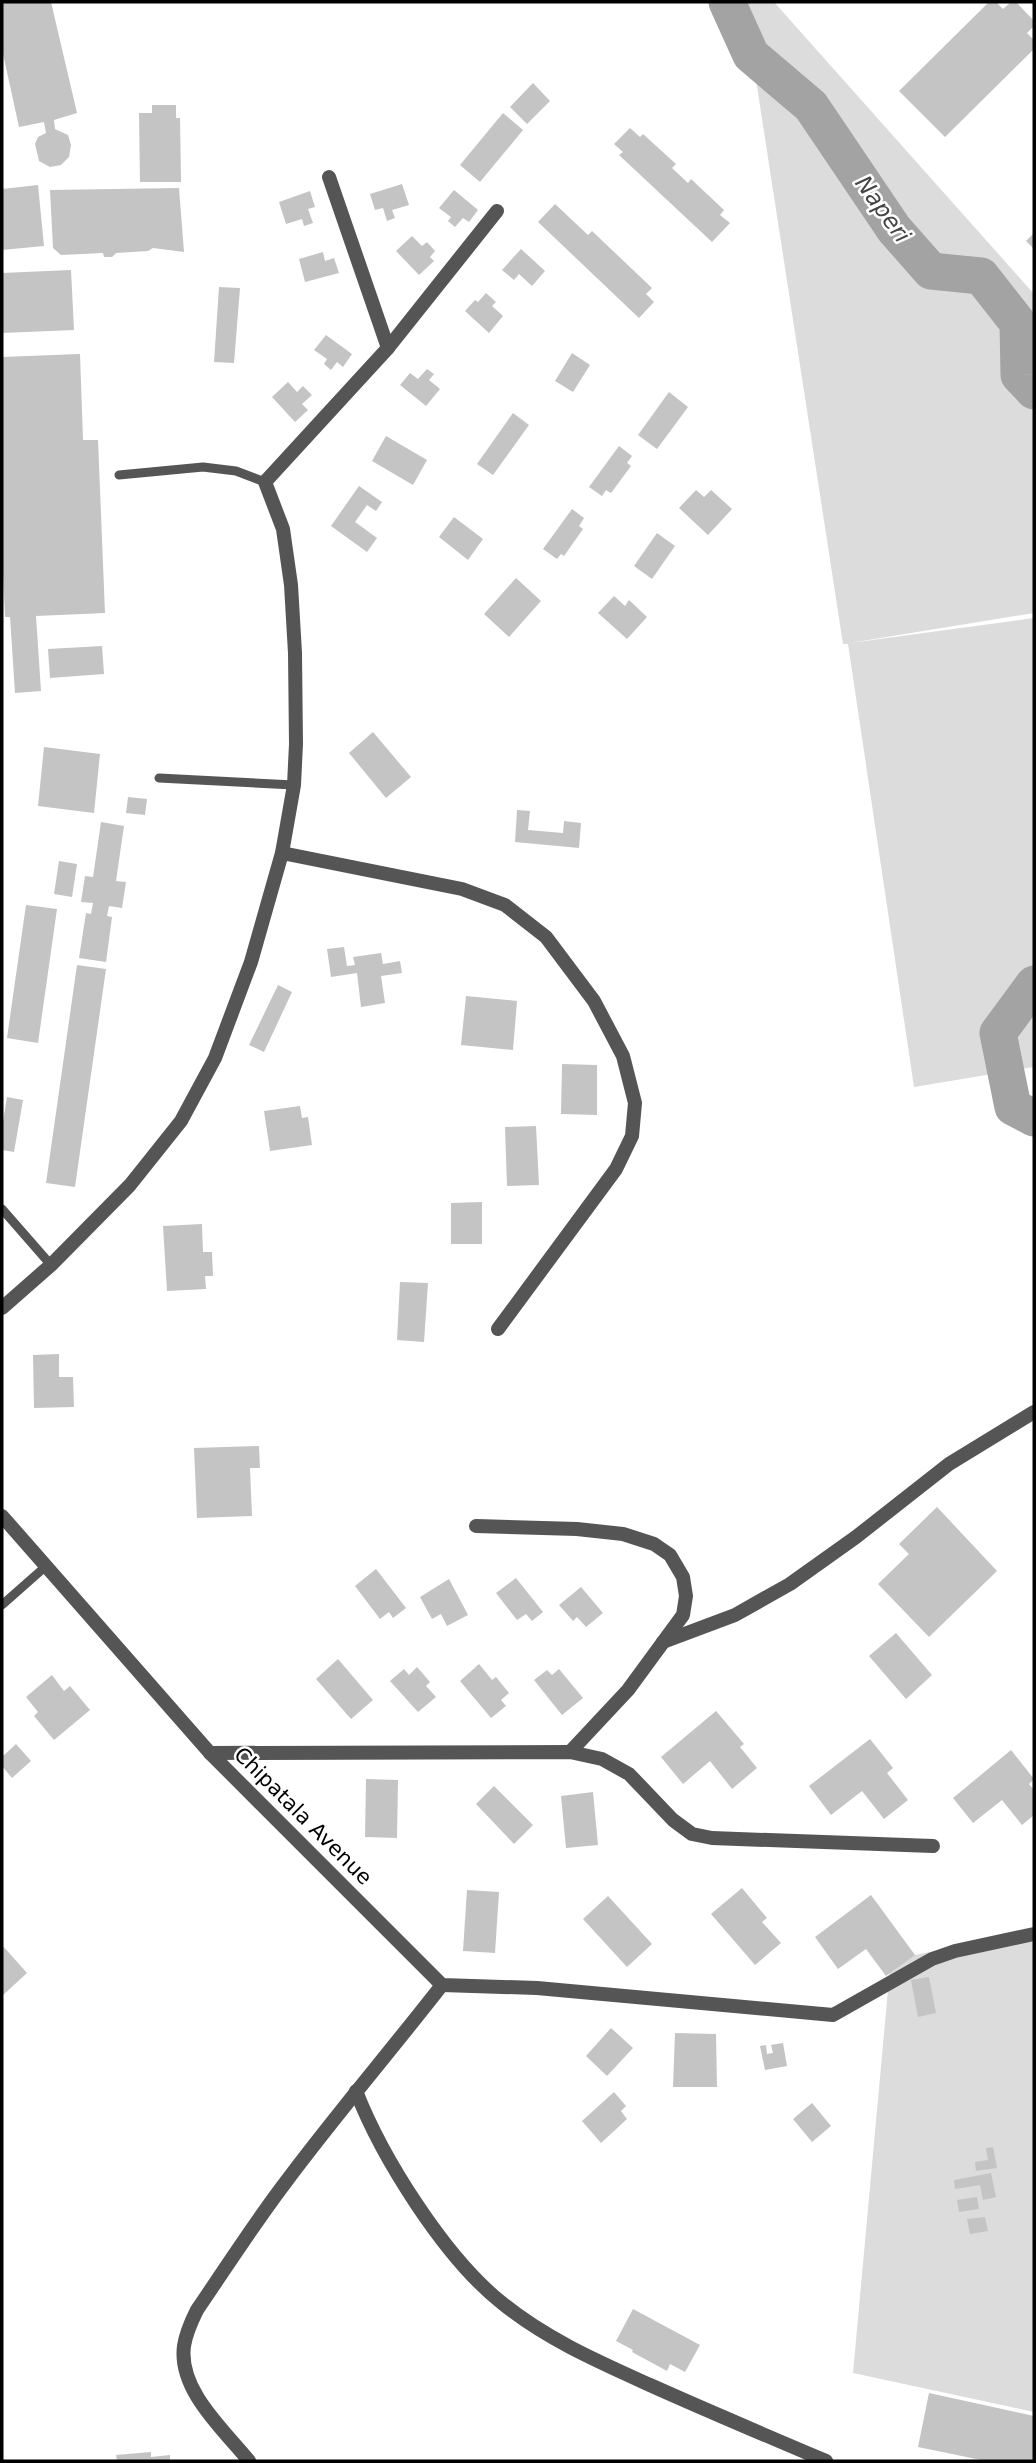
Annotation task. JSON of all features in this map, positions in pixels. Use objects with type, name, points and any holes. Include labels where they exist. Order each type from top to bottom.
[{"type":"street","points":[[329,177],[388,348]]},
{"type":"street","points":[[2,1308],[51,1265],[130,1185],[181,1121],[220,1046],[251,962],[282,853],[294,785],[295,653],[291,585],[283,529],[265,482],[388,348],[497,211]]},
{"type":"street","points":[[282,853],[462,889],[505,905],[546,937],[594,1001],[623,1056],[635,1103],[632,1136],[616,1169],[498,1329]]},
{"type":"street","points":[[663,1642],[735,1615],[790,1584],[856,1537],[949,1464],[1034,1412]]},
{"type":"street","name":"Chipatala Avenue","points":[[2,1516],[210,1753],[442,1985]]},
{"type":"street","points":[[476,1526],[623,1534],[654,1544],[670,1555],[683,1577],[686,1596],[683,1615],[628,1690],[570,1752]]},
{"type":"street","points":[[210,1753],[570,1752],[602,1759],[629,1774],[673,1820],[692,1834],[712,1839],[933,1846]]},
{"type":"street","points":[[249,2461],[196,2396],[186,2372],[183,2349],[187,2331],[197,2310],[280,2189],[442,1985],[537,1988],[833,2015],[932,1959],[955,1951],[1034,1934]]},
{"type":"street","points":[[356,2091],[367,2119],[426,2217],[466,2267],[501,2303],[546,2334],[602,2363],[826,2461]]},
{"type":"lane","points":[[119,475],[203,467],[236,471],[265,482]]},
{"type":"lane","points":[[159,778],[294,785]]},
{"type":"lane","points":[[2,1209],[51,1265]]},
{"type":"lane","points":[[2,1605],[45,1567]]},
{"type":"shaded area","points":[[744,2],[774,2],[1034,294],[1034,613],[850,643],[1034,618],[1034,1067],[914,1087],[848,644],[843,644]]},
{"type":"shaded area","points":[[1034,1932],[1034,2412],[853,2373],[891,1957],[915,1955]]},
{"type":"building","points":[[2,2],[51,2],[77,113],[54,120],[55,129],[68,135],[71,145],[69,157],[61,165],[50,167],[39,161],[35,144],[38,137],[46,133],[44,122],[19,127],[2,49]]},
{"type":"building","points":[[989,2],[996,2],[1003,9],[1011,2],[1016,2],[1034,21],[1034,26],[1027,33],[1034,40],[1034,49],[945,137],[899,91]]},
{"type":"building","points":[[533,83],[550,101],[527,124],[510,107]]},
{"type":"building","points":[[152,105],[176,105],[176,118],[180,118],[181,182],[140,182],[139,113],[152,113]]},
{"type":"building","points":[[503,113],[523,130],[480,182],[460,165]]},
{"type":"building","points":[[630,128],[640,137],[643,134],[676,164],[672,168],[688,183],[691,179],[724,210],[720,215],[730,223],[712,242],[619,155],[623,152],[614,144]]},
{"type":"building","points":[[402,184],[409,205],[392,210],[395,218],[387,221],[383,208],[375,210],[370,194]]},
{"type":"building","points":[[38,185],[44,246],[2,250],[2,189]]},
{"type":"building","points":[[179,188],[184,252],[153,248],[104,257],[103,253],[61,255],[53,248],[50,190]]},
{"type":"building","points":[[454,190],[478,210],[469,222],[463,218],[455,227],[448,221],[451,217],[439,208]]},
{"type":"building","points":[[310,191],[315,207],[308,209],[313,223],[304,226],[302,219],[286,224],[279,202]]},
{"type":"building","points":[[555,204],[588,235],[592,231],[652,288],[646,294],[654,302],[639,318],[538,222]]},
{"type":"building","points":[[1034,233],[1034,249],[1026,241]]},
{"type":"building","points":[[412,236],[422,246],[427,242],[435,251],[430,257],[434,261],[419,275],[396,251]]},
{"type":"building","points":[[521,249],[545,271],[532,286],[519,274],[514,280],[502,270]]},
{"type":"building","points":[[323,252],[325,261],[334,258],[339,273],[305,282],[299,259]]},
{"type":"building","points":[[71,270],[74,330],[2,333],[2,273]]},
{"type":"building","points":[[219,287],[240,288],[234,363],[214,362]]},
{"type":"building","points":[[486,293],[496,302],[492,306],[503,316],[489,333],[465,311]]},
{"type":"building","points":[[326,335],[352,354],[343,367],[337,362],[331,370],[324,364],[327,359],[314,350]]},
{"type":"building","points":[[572,353],[590,365],[573,392],[555,381]]},
{"type":"building","points":[[80,354],[83,440],[98,440],[105,613],[36,616],[41,691],[15,693],[10,617],[5,617],[2,547],[2,357]]},
{"type":"building","points":[[427,369],[434,374],[429,380],[440,389],[426,406],[400,385],[410,373],[418,379]]},
{"type":"building","points":[[288,382],[297,392],[303,386],[312,395],[302,404],[308,410],[295,422],[272,397]]},
{"type":"building","points":[[669,392],[688,407],[657,449],[638,435]]},
{"type":"building","points":[[513,413],[529,425],[493,475],[477,464]]},
{"type":"building","points":[[386,436],[427,460],[413,485],[372,461]]},
{"type":"building","points":[[619,446],[632,456],[627,463],[631,466],[611,493],[606,490],[602,496],[589,487]]},
{"type":"building","points":[[359,486],[382,502],[376,511],[367,505],[355,522],[377,538],[367,552],[331,526]]},
{"type":"building","points":[[696,490],[704,497],[711,490],[732,509],[708,535],[679,508]]},
{"type":"building","points":[[572,509],[584,518],[579,526],[583,529],[564,556],[561,554],[557,559],[543,549]]},
{"type":"building","points":[[454,517],[483,539],[468,560],[439,537]]},
{"type":"building","points":[[657,533],[675,546],[652,579],[634,566]]},
{"type":"building","points":[[516,578],[541,601],[509,637],[484,614]]},
{"type":"building","points":[[614,596],[625,606],[629,600],[647,617],[627,639],[598,613]]},
{"type":"building","points":[[102,646],[104,674],[50,678],[48,649]]},
{"type":"building","points":[[373,732],[411,777],[386,798],[349,753]]},
{"type":"building","points":[[44,747],[100,754],[94,813],[38,806]]},
{"type":"building","points":[[128,797],[147,799],[145,815],[126,813]]},
{"type":"building","points":[[517,810],[530,811],[528,830],[563,833],[564,821],[581,823],[579,848],[515,842]]},
{"type":"building","points":[[101,822],[124,826],[116,881],[126,882],[122,908],[109,906],[107,916],[112,917],[106,962],[79,958],[86,913],[91,914],[93,903],[81,902],[85,876],[93,877]]},
{"type":"building","points":[[59,861],[77,864],[72,897],[54,894]]},
{"type":"building","points":[[26,905],[57,909],[38,1043],[7,1038]]},
{"type":"building","points":[[344,947],[347,966],[355,965],[353,957],[381,953],[383,964],[400,961],[402,973],[381,976],[385,1003],[361,1007],[357,973],[331,977],[327,949]]},
{"type":"building","points":[[77,965],[106,969],[75,1187],[46,1183]]},
{"type":"building","points":[[278,985],[292,992],[264,1052],[249,1045]]},
{"type":"building","points":[[466,996],[517,1001],[513,1050],[461,1045]]},
{"type":"building","points":[[562,1064],[597,1065],[597,1115],[561,1114]]},
{"type":"building","points":[[7,1097],[23,1100],[14,1152],[2,1150]]},
{"type":"building","points":[[300,1106],[302,1118],[308,1117],[312,1145],[270,1151],[264,1111]]},
{"type":"building","points":[[536,1126],[539,1185],[507,1186],[505,1127]]},
{"type":"building","points":[[482,1202],[482,1244],[451,1244],[451,1203]]},
{"type":"building","points":[[202,1224],[203,1252],[212,1252],[213,1276],[205,1276],[206,1289],[167,1291],[163,1226]]},
{"type":"building","points":[[400,1282],[428,1283],[424,1342],[397,1340]]},
{"type":"building","points":[[59,1354],[59,1377],[73,1377],[74,1407],[34,1408],[33,1355]]},
{"type":"building","points":[[259,1446],[260,1468],[250,1468],[252,1516],[197,1518],[194,1448]]},
{"type":"building","points":[[937,1507],[997,1571],[929,1637],[878,1584],[909,1554],[899,1544]]},
{"type":"building","points":[[376,1569],[406,1608],[393,1618],[389,1612],[380,1619],[355,1586]]},
{"type":"building","points":[[516,1578],[543,1612],[532,1621],[526,1614],[517,1620],[496,1593]]},
{"type":"building","points":[[449,1579],[468,1615],[447,1626],[441,1614],[432,1619],[420,1597]]},
{"type":"building","points":[[581,1587],[603,1613],[586,1627],[577,1617],[573,1621],[559,1605]]},
{"type":"building","points":[[896,1633],[932,1675],[906,1699],[869,1656]]},
{"type":"building","points":[[338,1659],[373,1700],[351,1719],[316,1679]]},
{"type":"building","points":[[479,1664],[492,1680],[496,1677],[509,1693],[501,1700],[506,1706],[491,1718],[460,1681]]},
{"type":"building","points":[[417,1667],[430,1682],[426,1686],[436,1697],[418,1712],[390,1681],[404,1669],[409,1675]]},
{"type":"building","points":[[559,1669],[583,1698],[562,1715],[534,1680],[547,1670],[552,1675]]},
{"type":"building","points":[[52,1675],[64,1691],[70,1686],[90,1710],[54,1740],[34,1716],[38,1712],[26,1697]]},
{"type":"building","points":[[716,1711],[744,1744],[740,1747],[757,1768],[732,1789],[710,1761],[683,1784],[661,1757]]},
{"type":"building","points":[[870,1739],[893,1768],[887,1773],[908,1800],[884,1819],[862,1791],[831,1815],[809,1786]]},
{"type":"building","points":[[16,1744],[31,1761],[12,1778],[2,1766],[2,1757]]},
{"type":"building","points":[[1011,1750],[1034,1779],[1029,1784],[1034,1790],[1034,1815],[1022,1825],[1002,1800],[973,1823],[953,1798]]},
{"type":"building","points":[[366,1779],[398,1780],[397,1838],[365,1837]]},
{"type":"building","points":[[494,1786],[533,1825],[514,1844],[476,1804]]},
{"type":"building","points":[[593,1792],[598,1845],[566,1848],[561,1796]]},
{"type":"building","points":[[742,1888],[767,1918],[762,1922],[781,1943],[755,1965],[711,1914]]},
{"type":"building","points":[[467,1890],[499,1892],[495,1953],[463,1951]]},
{"type":"building","points":[[871,1895],[915,1955],[886,1976],[866,1949],[838,1969],[815,1937]]},
{"type":"building","points":[[608,1896],[652,1944],[627,1967],[583,1919]]},
{"type":"building","points":[[2,1945],[27,1973],[2,1996]]},
{"type":"building","points":[[929,1977],[936,2013],[918,2017],[911,1980]]},
{"type":"building","points":[[611,2028],[633,2048],[607,2076],[586,2056]]},
{"type":"building","points":[[675,2033],[716,2034],[717,2087],[673,2087]]},
{"type":"building","points":[[783,2043],[787,2066],[765,2070],[760,2046],[766,2045],[767,2054],[773,2053],[771,2045]]},
{"type":"building","points":[[614,2092],[626,2106],[621,2111],[627,2119],[601,2143],[582,2121]]},
{"type":"building","points":[[812,2103],[831,2126],[812,2142],[793,2119]]},
{"type":"building","points":[[993,2147],[997,2168],[976,2171],[975,2162],[988,2160],[986,2148]]},
{"type":"building","points":[[991,2173],[996,2197],[983,2200],[980,2185],[955,2189],[954,2180]]},
{"type":"building","points":[[977,2197],[979,2209],[959,2212],[957,2200]]},
{"type":"building","points":[[985,2217],[988,2231],[970,2234],[967,2219]]},
{"type":"building","points":[[633,2309],[700,2345],[685,2372],[670,2364],[667,2371],[616,2341]]},
{"type":"building","points":[[929,2393],[1034,2416],[1034,2461],[986,2461],[918,2447]]},
{"type":"building","points":[[151,2452],[151,2457],[170,2455],[170,2461],[117,2461],[116,2455]]},
{"type":"waterway","name":"Naperi","points":[[727,2],[751,55],[811,106],[894,229],[931,271],[981,276],[1018,323],[1019,375],[1034,391]]},
{"type":"waterway","name":"Naperi","points":[[1034,984],[998,1033],[1013,1107],[1034,1118]]}]
